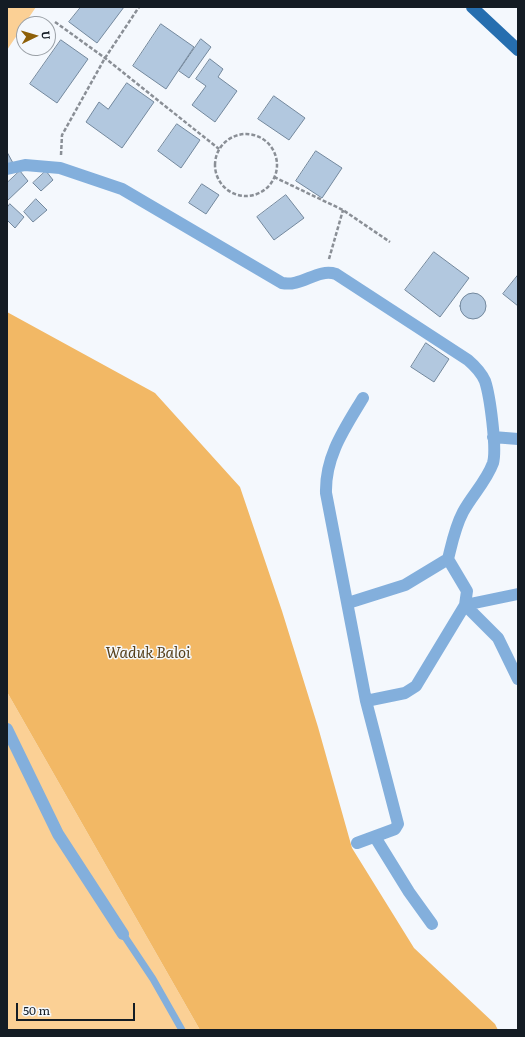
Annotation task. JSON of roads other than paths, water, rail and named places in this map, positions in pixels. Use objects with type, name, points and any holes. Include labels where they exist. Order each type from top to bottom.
[{"type":"main road","points":[[472,7],[518,50]]},
{"type":"street","points":[[7,169],[25,165],[60,168],[122,189],[282,283],[290,285],[300,283],[326,272],[336,274],[468,360],[478,369],[484,380],[489,398],[493,437],[493,461],[485,480],[463,511],[448,559],[405,585],[348,603]]},
{"type":"street","points":[[357,843],[395,829],[398,824],[398,819],[366,701],[326,493],[326,481],[333,450],[364,398]]},
{"type":"street","points":[[493,437],[518,439]]},
{"type":"street","points":[[366,701],[405,694],[416,686],[465,605],[467,591],[448,559]]},
{"type":"street","points":[[465,605],[518,594]]},
{"type":"street","points":[[465,605],[498,638],[518,679]]},
{"type":"street","points":[[7,730],[58,834],[123,934]]},
{"type":"street","points":[[375,837],[409,892],[432,924]]},
{"type":"lane","points":[[123,934],[153,979],[182,1030]]},
{"type":"water","name":"Waduk Baloi","points":[[7,312],[155,393],[240,487],[282,611],[318,727],[352,848],[414,948],[495,1024],[498,1030],[200,1030],[7,692]]}]
